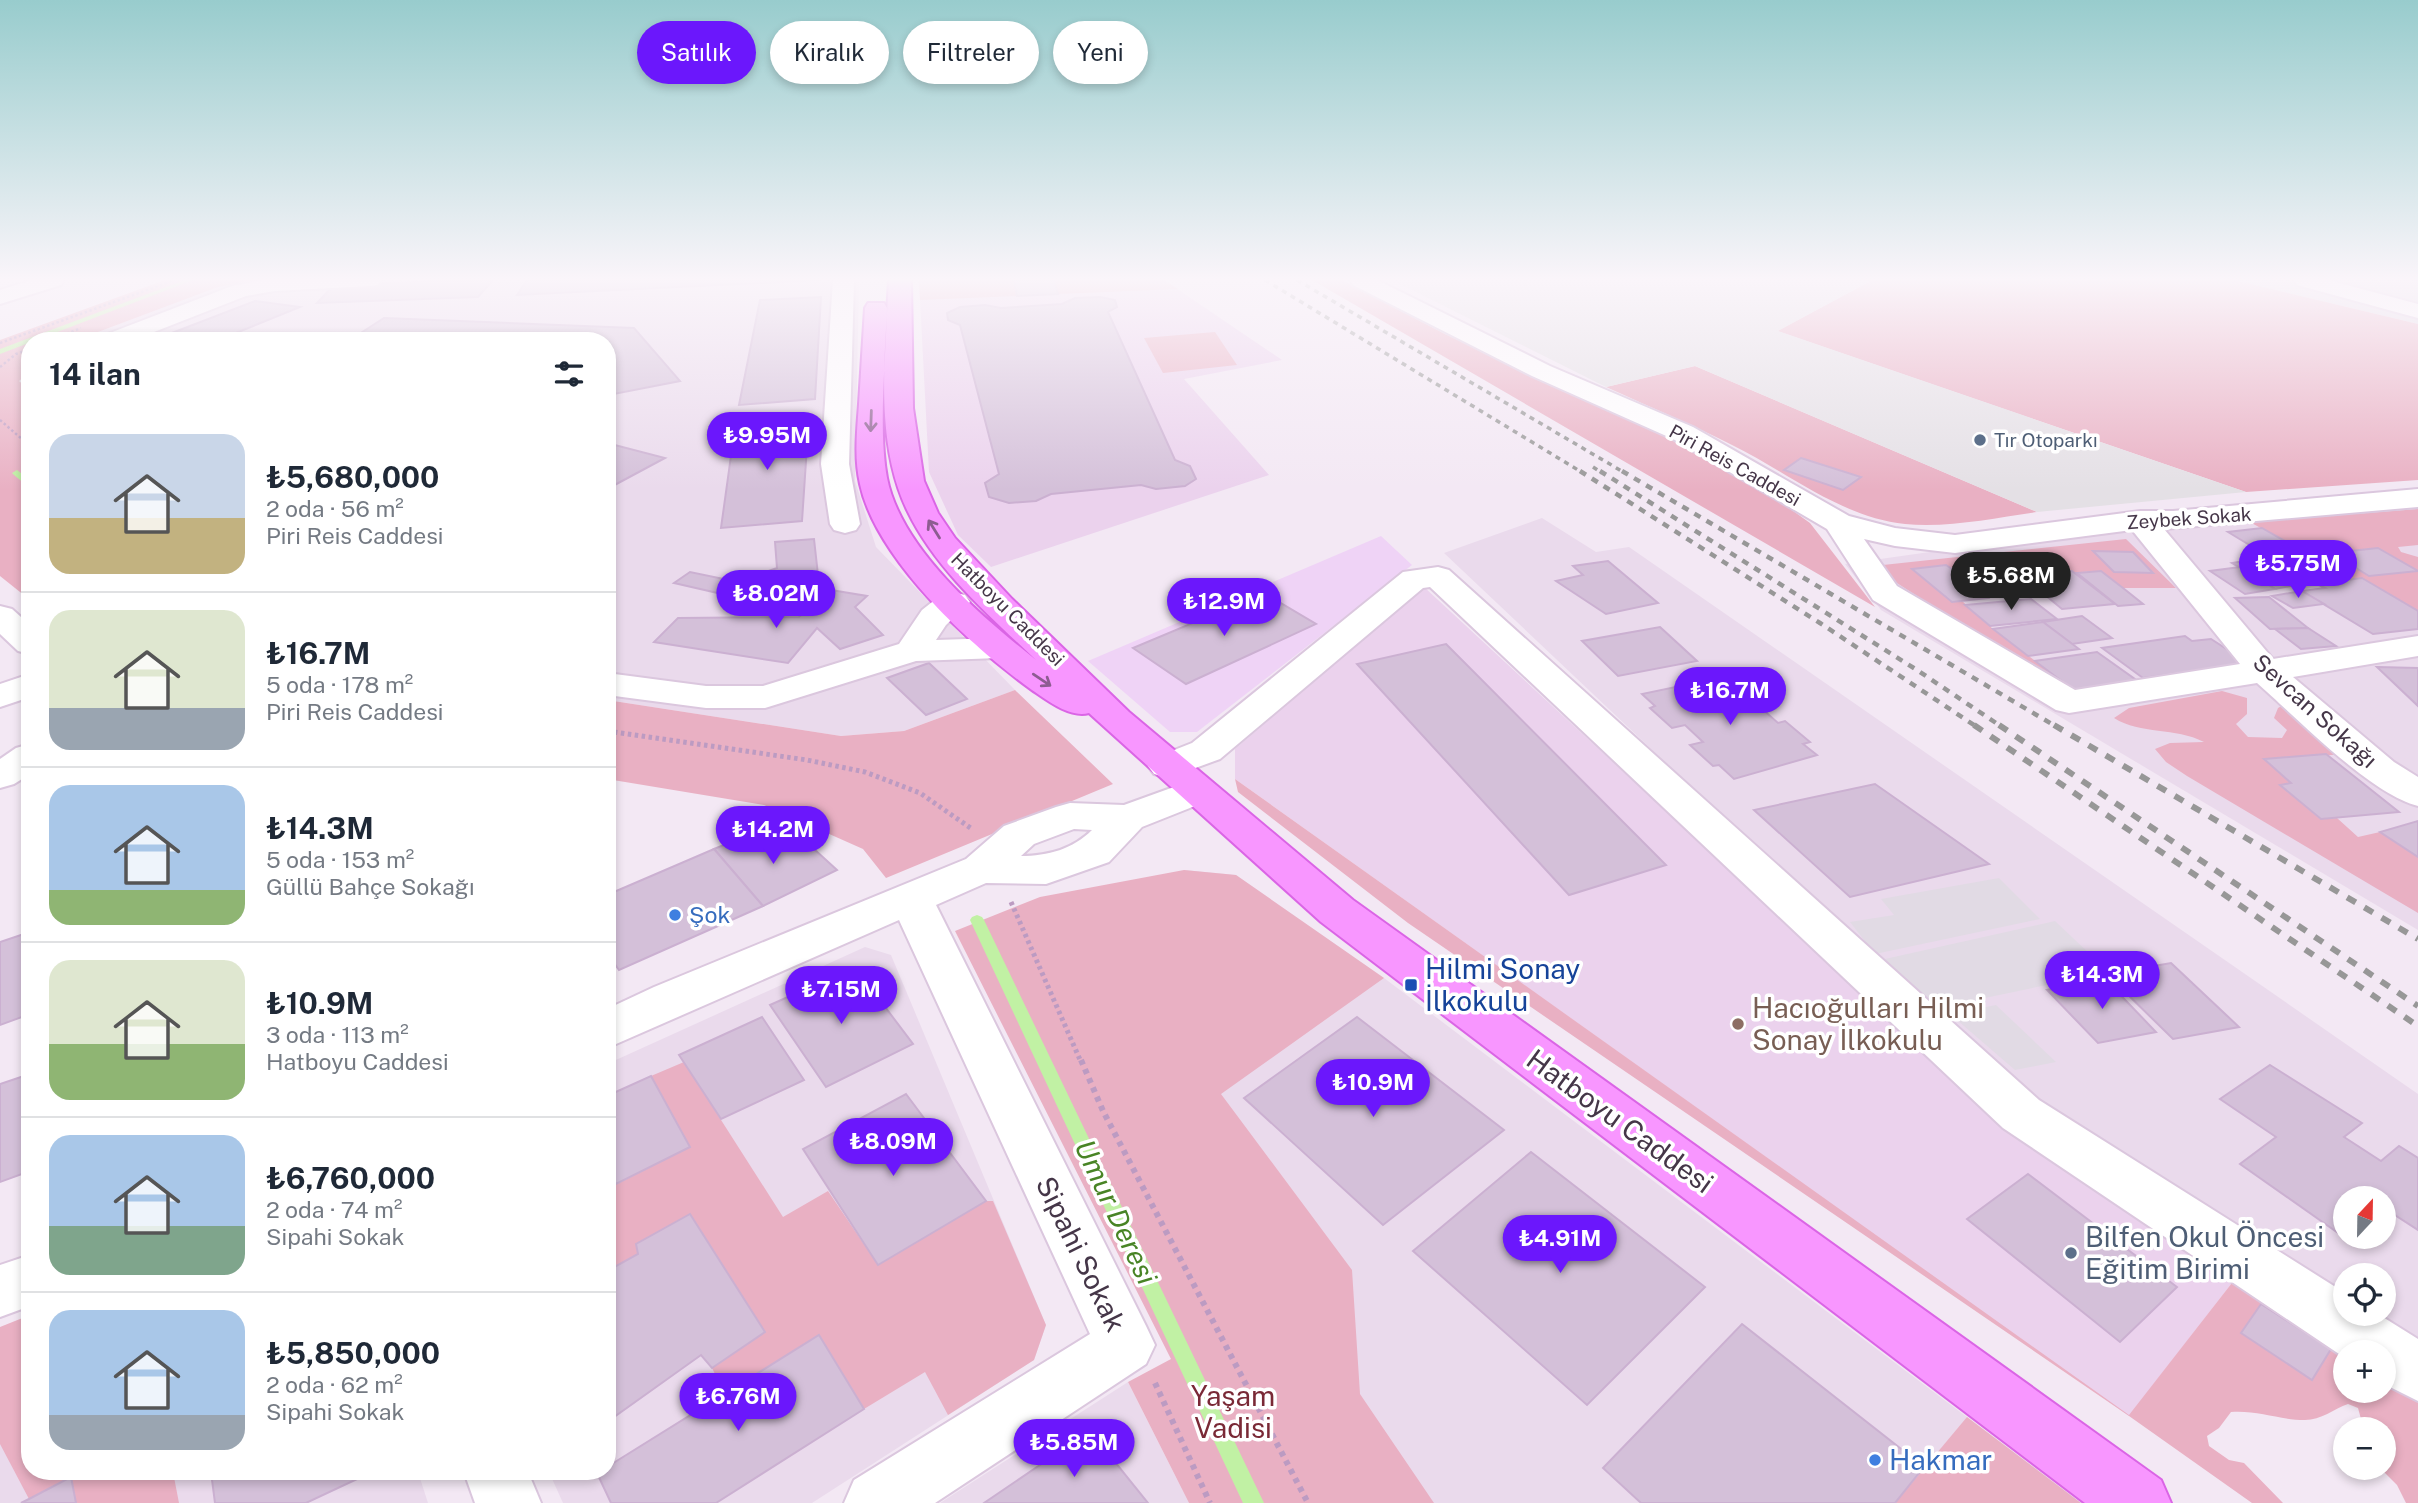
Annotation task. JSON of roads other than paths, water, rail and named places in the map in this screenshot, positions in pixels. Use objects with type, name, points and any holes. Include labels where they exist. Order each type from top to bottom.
[{"type":"main road","name":"Hatboyu Caddesi","points":[[873,350],[872,473],[878,497],[904,546],[953,602],[999,648],[1069,698],[1116,720]]},
{"type":"main road","name":"Hatboyu Caddesi","points":[[902,350],[904,447],[910,483],[934,531],[957,561],[1090,689],[1116,720],[1337,911],[2138,1503]]},
{"type":"street","points":[[841,350],[835,464],[845,524]]},
{"type":"street","name":"Piri Reis Caddesi","points":[[1502,350],[1683,433],[1838,523],[1885,593],[2069,702],[2265,671]]},
{"type":"street","name":"Zeybek Sokak","points":[[1838,523],[1895,537],[1955,544],[2140,520],[2173,520],[2418,498]]},
{"type":"street","name":"Sevcan Sokağı","points":[[2140,520],[2265,671],[2380,770],[2418,794]]},
{"type":"street","points":[[616,1026],[671,999],[991,864],[1046,870],[1094,852],[1128,818],[1182,779],[1206,751],[1414,579],[1438,577],[2021,1115],[2418,1373]]},
{"type":"street","points":[[912,651],[923,628],[938,611],[953,602]]},
{"type":"street","points":[[0,616],[21,636]]},
{"type":"street","points":[[2265,671],[2418,646]]},
{"type":"street","points":[[616,685],[706,697],[765,697],[912,651],[999,648]]},
{"type":"street","points":[[0,696],[21,688]]},
{"type":"street","points":[[0,776],[21,762]]},
{"type":"street","name":"Sipahi Sokak","points":[[877,1503],[1125,1345],[911,897]]},
{"type":"street","points":[[0,1291],[21,1283]]},
{"type":"street","points":[[499,1480],[508,1503]]},
{"type":"waterway","name":"Umur Deresi","points":[[0,352],[5,350]]},
{"type":"waterway","name":"Umur Deresi","points":[[17,473],[21,477]]},
{"type":"waterway","name":"Umur Deresi","points":[[977,920],[1254,1503]]},
{"type":"railway","points":[[1381,350],[1583,473]]},
{"type":"railway","points":[[1416,350],[1625,473]]},
{"type":"railway","points":[[1593,467],[1602,473]]},
{"type":"railway","points":[[1580,471],[1820,623],[1975,726]]},
{"type":"railway","points":[[1600,471],[1917,670],[2002,727]]},
{"type":"railway","points":[[1622,471],[2057,727]]},
{"type":"railway","points":[[1999,725],[2418,1006]]},
{"type":"railway","points":[[2054,725],[2418,939]]},
{"type":"railway","points":[[1975,726],[2418,1026]]},
{"type":"place","name":"Tır Otoparkı","points":[[1980,440]]},
{"type":"place","name":"Şok","points":[[675,915]]},
{"type":"place","name":"Hilmi Sonay İlkokulu","points":[[1411,985]]},
{"type":"place","name":"Hacıoğulları Hilmi Sonay İlkokulu","points":[[1738,1024]]},
{"type":"place","name":"Bilfen Okul Öncesi Eğitim Birimi","points":[[2071,1253]]},
{"type":"place","name":"Hakmar","points":[[1875,1460]]},
{"type":"park label","name":"Yaşam Vadisi","points":[[1233,1412]]}]
